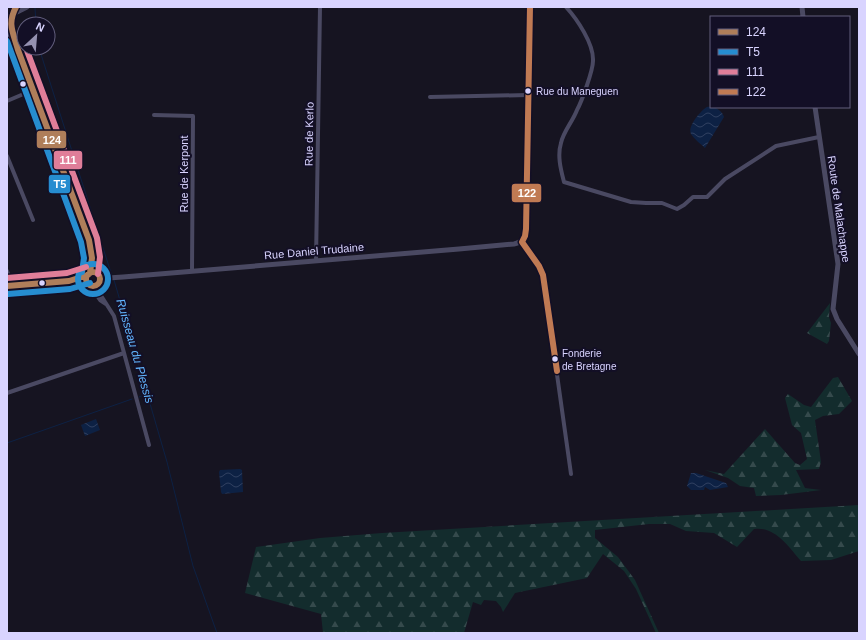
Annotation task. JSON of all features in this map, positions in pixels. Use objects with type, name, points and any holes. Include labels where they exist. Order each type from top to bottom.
[{"type":"main road","points":[[16,7],[10,17],[11,30],[16,44]]},
{"type":"main road","points":[[7,27],[16,46]]},
{"type":"main road","points":[[9,286],[69,281],[95,286],[99,279],[94,250],[20,56]]},
{"type":"main road","points":[[89,240],[92,258],[87,280],[89,284]]},
{"type":"main road","points":[[69,281],[94,273],[99,279]]},
{"type":"street","points":[[10,17],[27,7]]},
{"type":"street","name":"Rue de Kerlo","points":[[316,261],[320,7]]},
{"type":"street","points":[[530,7],[526,229],[522,242],[539,266],[543,275],[571,474]]},
{"type":"street","points":[[566,7],[582,28],[591,47],[593,62],[578,110],[561,142],[559,154],[564,182],[631,202],[662,203],[677,209],[693,197],[707,197],[725,179],[776,146],[819,136]]},
{"type":"street","points":[[7,101],[32,90]]},
{"type":"street","points":[[430,97],[528,95]]},
{"type":"street","name":"Route de Malachappe","points":[[815,108],[838,264],[833,309],[837,319],[859,354]]},
{"type":"street","name":"Rue de Kerpont","points":[[154,115],[193,116],[192,271]]},
{"type":"street","points":[[7,156],[33,220]]},
{"type":"street","name":"Rue Daniel Trudaine","points":[[99,279],[514,244],[522,242]]},
{"type":"street","points":[[7,271],[10,279],[9,286]]},
{"type":"street","points":[[99,279],[100,294],[114,316],[149,445]]},
{"type":"street","points":[[89,284],[100,300],[109,307]]},
{"type":"street","points":[[7,393],[124,353]]},
{"type":"green space","points":[[830,303],[829,317],[831,323],[829,341],[827,344],[807,333]]},
{"type":"green space","points":[[838,377],[852,401],[839,414],[823,416],[815,420],[821,462],[819,469],[796,470],[805,488],[821,490],[781,495],[756,496],[754,488],[740,486],[728,478],[705,470],[724,474],[765,429],[795,463],[800,465],[807,459],[801,433],[792,425],[785,398],[788,394],[804,405],[811,407],[833,378]]},
{"type":"green space","points":[[859,505],[859,551],[831,560],[801,561],[780,538],[775,534],[762,529],[754,529],[737,547],[714,533],[686,531],[670,524],[649,524],[595,530],[595,538],[618,557],[635,580],[659,633],[656,633],[636,589],[624,571],[603,554],[587,578],[515,593],[503,612],[496,601],[484,600],[481,605],[473,602],[464,633],[323,633],[321,614],[245,593],[256,547],[320,538],[382,533]]},
{"type":"water","points":[[707,107],[710,107],[717,109],[724,117],[705,148],[694,138],[690,131],[695,119]]},
{"type":"water","points":[[96,419],[100,430],[85,436],[81,425]]},
{"type":"water","points":[[220,470],[242,470],[243,492],[222,494]]},
{"type":"water","points":[[691,473],[696,473],[726,483],[728,487],[710,490],[705,487],[704,490],[691,490],[687,486]]},
{"type":"waterway","name":"Ruisseau du Plessis","points":[[35,8],[36,16]]},
{"type":"waterway","name":"Ruisseau du Plessis","points":[[42,56],[112,276]]},
{"type":"waterway","name":"Ruisseau du Plessis","points":[[114,280],[167,462],[193,566],[217,633]]},
{"type":"waterway","points":[[139,397],[147,394]]},
{"type":"waterway","points":[[7,443],[132,399]]},
{"type":"transit line","name":"124","points":[[16,7],[11,23],[13,33],[89,240],[92,258],[90,273]]},
{"type":"transit line","name":"122","points":[[530,7],[526,229],[522,242],[539,266],[543,275],[557,371]]},
{"type":"transit line","name":"T5","points":[[7,41],[81,242],[84,258],[82,272]]},
{"type":"transit line","name":"111","points":[[29,56],[97,238],[100,257],[98,274]]},
{"type":"transit line","name":"T5","points":[[93,264],[99,265],[107,273],[108,279],[107,285],[99,293],[93,294],[87,293],[79,285],[78,279],[79,273],[87,265],[93,264]]},
{"type":"transit line","name":"111","points":[[7,278],[67,273],[86,267]]},
{"type":"transit line","name":"124","points":[[93,272],[98,274],[100,279],[98,284],[93,286],[88,284],[86,279],[88,274],[93,272]]},
{"type":"transit line","name":"124","points":[[7,286],[69,281],[88,275]]},
{"type":"transit line","name":"T5","points":[[8,294],[70,289],[90,283]]},
{"type":"place","name":"Rue du Maneguen","points":[[528,91]]},
{"type":"place","name":"Fonderie de Bretagne","points":[[555,359]]}]
